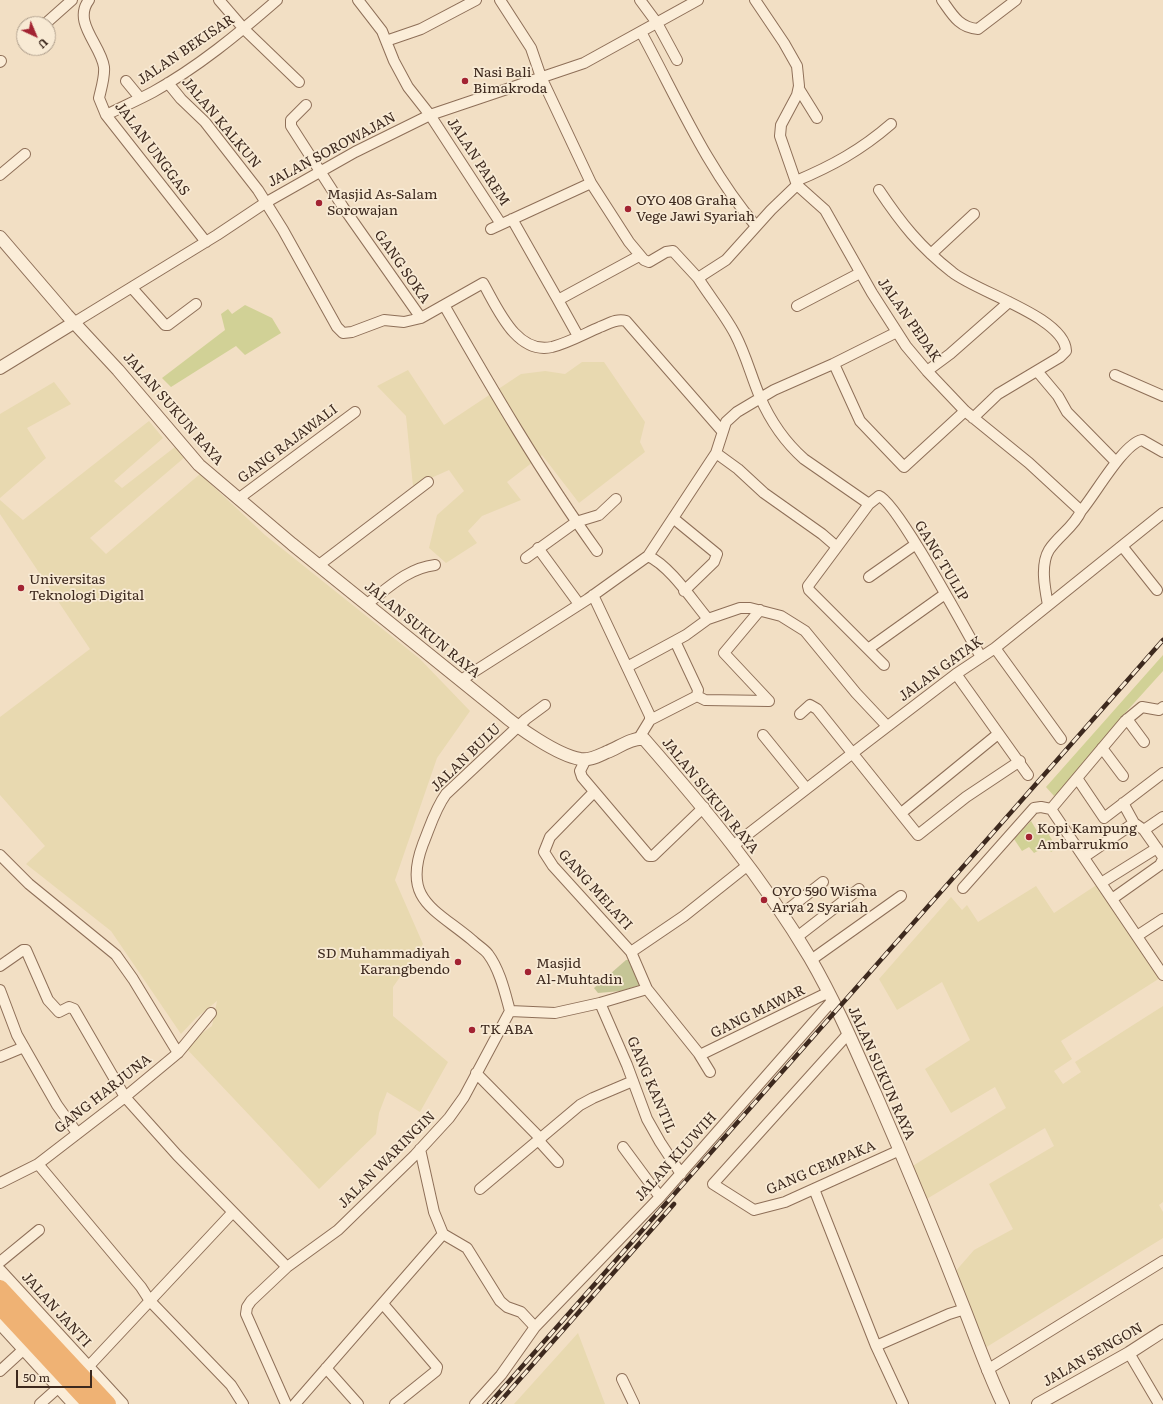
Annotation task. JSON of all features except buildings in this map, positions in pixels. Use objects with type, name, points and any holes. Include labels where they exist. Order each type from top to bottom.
[{"type":"highway","points":[[0,1288],[108,1404]]},
{"type":"highway","points":[[0,1307],[90,1404]]},
{"type":"street","points":[[54,16],[72,0]]},
{"type":"street","name":"JALAN UNGGAS","points":[[89,0],[83,10],[83,18],[104,68],[99,98],[106,115],[206,242]]},
{"type":"street","points":[[219,0],[244,29],[299,82]]},
{"type":"street","name":"JALAN BEKISAR","points":[[106,115],[168,82],[244,29],[277,0]]},
{"type":"street","name":"JALAN PAREM","points":[[358,0],[382,32],[401,76],[430,115],[501,224]]},
{"type":"street","points":[[386,41],[420,29],[476,0]]},
{"type":"street","points":[[500,0],[531,48],[541,77],[591,183],[639,256],[648,262],[666,252],[673,251],[698,278],[734,333],[745,354],[760,397],[776,425],[795,451],[814,467],[869,504],[812,578],[808,588],[884,665]]},
{"type":"street","points":[[640,0],[657,23],[677,60]]},
{"type":"street","name":"JALAN SOROWAJAN","points":[[0,368],[206,242],[265,203],[355,152],[430,115],[584,63],[698,0]]},
{"type":"street","points":[[755,0],[784,43],[797,66],[799,89],[817,118]]},
{"type":"street","points":[[942,0],[961,24],[978,29],[1016,0]]},
{"type":"street","points":[[641,32],[708,161],[735,202],[756,226]]},
{"type":"street","points":[[126,81],[140,98]]},
{"type":"street","name":"JALAN KALKUN","points":[[168,82],[181,99],[206,122],[265,203],[283,230],[336,327],[343,333],[352,332],[384,320],[404,322],[421,318]]},
{"type":"street","name":"JALAN PEDAK","points":[[799,89],[781,125],[780,136],[796,183],[825,210],[860,273],[897,332],[927,371],[969,414],[1029,463],[1081,511]]},
{"type":"street","name":"GANG SOKA","points":[[306,105],[290,123],[320,172],[421,318]]},
{"type":"street","points":[[698,278],[726,260],[796,183],[868,144],[891,124]]},
{"type":"street","points":[[0,175],[25,154]]},
{"type":"street","points":[[491,229],[591,183]]},
{"type":"street","points":[[834,364],[860,421],[904,467],[969,414],[998,394],[1037,372],[1060,357],[1066,351],[1066,345],[1061,337],[1028,310],[970,284],[952,273],[903,225],[879,190]]},
{"type":"street","points":[[931,254],[974,214]]},
{"type":"street","points":[[512,219],[578,336]]},
{"type":"street","name":"JALAN SUKUN RAYA","points":[[0,237],[118,370],[198,465],[366,604],[461,680],[517,728],[569,755],[586,759],[598,756],[639,738],[644,739],[704,808],[734,845],[767,890],[811,960],[830,997],[900,1150],[987,1370],[1003,1404]]},
{"type":"street","points":[[558,300],[639,256]]},
{"type":"street","points":[[798,306],[860,273]]},
{"type":"street","points":[[421,318],[483,283],[510,329],[524,341],[537,347],[550,347],[614,322],[626,321],[722,431]]},
{"type":"street","points":[[132,288],[165,325],[168,325],[196,304]]},
{"type":"street","points":[[927,371],[950,354],[1009,302]]},
{"type":"street","points":[[444,305],[500,404],[576,522],[597,551]]},
{"type":"street","points":[[461,680],[580,604],[648,556],[716,453],[726,422],[737,412],[760,397],[834,364],[897,332]]},
{"type":"street","points":[[1037,372],[1058,396],[1067,412],[1116,462]]},
{"type":"street","points":[[1116,375],[1163,396]]},
{"type":"street","name":"GANG RAJAWALI","points":[[238,499],[355,412]]},
{"type":"street","points":[[1048,605],[1044,581],[1046,557],[1050,549],[1078,520],[1081,511],[1092,498],[1116,462],[1136,441],[1142,440],[1163,452]]},
{"type":"street","points":[[716,453],[738,469],[764,493],[837,547]]},
{"type":"street","points":[[319,565],[428,482]]},
{"type":"street","name":"GANG TULIP","points":[[869,504],[879,496],[885,500],[916,544],[981,657]]},
{"type":"street","points":[[526,558],[576,522],[599,514],[616,499]]},
{"type":"street","name":"JALAN GATAK","points":[[734,845],[887,726],[956,674],[995,648],[1163,513]]},
{"type":"street","points":[[673,518],[717,554],[714,562],[684,591]]},
{"type":"street","points":[[869,577],[916,544]]},
{"type":"street","points":[[1122,546],[1157,590]]},
{"type":"street","points":[[538,548],[580,604]]},
{"type":"street","points":[[648,556],[658,561],[708,619]]},
{"type":"street","points":[[366,604],[401,578],[419,568],[435,565]]},
{"type":"street","points":[[868,649],[945,594]]},
{"type":"street","points":[[593,595],[650,716],[650,720]]},
{"type":"street","points":[[627,667],[686,636],[708,619],[740,608],[760,610],[781,616],[805,631],[856,693],[887,726]]},
{"type":"street","points":[[697,696],[705,700],[769,701],[724,653],[760,610]]},
{"type":"street","points":[[675,641],[698,690],[697,696]]},
{"type":"street","points":[[995,648],[1061,739]]},
{"type":"street","points":[[956,674],[1028,774]]},
{"type":"street","points":[[639,738],[650,720],[697,696]]},
{"type":"street","points":[[517,728],[545,705]]},
{"type":"street","points":[[800,714],[807,707],[814,706],[917,834],[919,834],[966,797],[1020,761]]},
{"type":"street","points":[[1051,809],[1127,719],[1142,707],[1162,710]]},
{"type":"street","points":[[1127,719],[1144,742]]},
{"type":"street","name":"JALAN BULU","points":[[510,1011],[496,970],[488,954],[425,902],[417,890],[416,882],[417,866],[421,849],[438,804],[457,783],[517,728]]},
{"type":"street","points":[[905,810],[998,734]]},
{"type":"street","points":[[763,735],[806,788]]},
{"type":"street","points":[[1102,748],[1122,776]]},
{"type":"street","points":[[586,759],[580,771],[582,777],[651,857],[704,808]]},
{"type":"street","points":[[1077,778],[1104,818],[1163,773]]},
{"type":"street","name":"GANG MELATI","points":[[594,792],[550,837],[544,852],[553,866],[631,952]]},
{"type":"street","points":[[1112,899],[1160,865],[1163,858],[1144,830],[1134,822],[1123,803]]},
{"type":"street","points":[[964,888],[1034,808],[1038,807],[1051,809],[1163,975]]},
{"type":"street","points":[[1144,830],[1163,817]]},
{"type":"street","points":[[1084,857],[1134,822]]},
{"type":"street","points":[[1101,883],[1157,848]]},
{"type":"street","points":[[0,855],[29,884],[116,955],[133,979],[178,1053]]},
{"type":"street","points":[[710,1072],[700,1054],[647,989],[631,952],[684,916],[748,865]]},
{"type":"street","points":[[782,914],[823,882]]},
{"type":"street","points":[[796,937],[859,890]]},
{"type":"street","points":[[811,960],[901,896]]},
{"type":"street","points":[[1137,936],[1163,919]]},
{"type":"street","points":[[0,966],[23,950],[26,950],[48,1000],[59,1012],[69,1007],[74,1009],[125,1097],[177,1155],[287,1267]]},
{"type":"street","points":[[510,1011],[554,1013],[600,1003],[647,989]]},
{"type":"street","points":[[0,990],[17,1035],[57,1105],[77,1133]]},
{"type":"street","name":"GANG MAWAR","points":[[700,1054],[830,997]]},
{"type":"street","name":"JALAN KLUWIH","points":[[475,1404],[501,1375],[535,1327],[681,1174],[830,997]]},
{"type":"street","name":"GANG KANTIL","points":[[600,1003],[633,1081],[647,1119],[681,1174]]},
{"type":"street","name":"JALAN WARINGIN","points":[[286,1404],[246,1314],[248,1304],[287,1267],[338,1230],[416,1155],[449,1118],[464,1098],[510,1011]]},
{"type":"street","name":"GANG HARJUNA","points":[[0,1183],[38,1164],[125,1097],[178,1053],[211,1013]]},
{"type":"street","name":"GANG CEMPAKA","points":[[848,1034],[713,1184],[754,1210],[785,1202],[900,1150]]},
{"type":"street","points":[[0,1057],[24,1047]]},
{"type":"street","points":[[476,1073],[540,1140],[558,1162]]},
{"type":"street","points":[[480,1189],[580,1105],[633,1081]]},
{"type":"street","points":[[623,1147],[660,1197]]},
{"type":"street","points":[[420,1149],[434,1212],[444,1234],[467,1248],[500,1301],[507,1307],[521,1312],[535,1327]]},
{"type":"street","points":[[38,1164],[141,1287],[150,1301],[231,1385],[243,1404]]},
{"type":"street","points":[[814,1189],[876,1346],[903,1404]]},
{"type":"street","points":[[88,1367],[233,1212]]},
{"type":"street","points":[[0,1262],[39,1230]]},
{"type":"street","points":[[295,1404],[444,1234]]},
{"type":"street","points":[[987,1370],[1163,1261]]},
{"type":"street","name":"JALAN JANTI","points":[[0,1271],[122,1404]]},
{"type":"street","points":[[383,1304],[437,1367],[436,1371],[395,1404]]},
{"type":"street","points":[[876,1346],[949,1314],[964,1309]]},
{"type":"street","points":[[0,1323],[74,1404]]},
{"type":"street","name":"JALAN SENGON","points":[[1038,1404],[1129,1353],[1163,1331]]},
{"type":"street","points":[[0,1371],[24,1349]]},
{"type":"street","points":[[1129,1353],[1159,1404]]},
{"type":"street","points":[[326,1368],[358,1404]]},
{"type":"street","points":[[622,1379],[634,1404]]},
{"type":"street","points":[[40,1404],[59,1387]]},
{"type":"shaded area","points":[[582,362],[604,362],[645,422],[640,442],[645,452],[579,503],[542,455],[507,482],[521,500],[482,516],[468,531],[477,543],[446,563],[429,548],[437,515],[464,491],[449,470],[413,486],[406,416],[377,386],[408,370],[444,425],[521,374],[545,371],[565,374]]},
{"type":"shaded area","points":[[54,382],[71,404],[27,428],[46,458],[0,498],[0,414]]},
{"type":"shaded area","points":[[149,421],[163,438],[114,481],[122,488],[175,447],[185,457],[90,538],[106,554],[200,474],[265,535],[420,659],[470,711],[437,758],[395,880],[423,944],[393,987],[393,1016],[448,1062],[420,1112],[387,1092],[379,1113],[376,1134],[319,1189],[184,1046],[212,1026],[217,1001],[196,1018],[181,1034],[111,931],[26,864],[45,846],[0,795],[0,717],[90,649],[0,514],[0,500],[23,520]]},
{"type":"shaded area","points":[[1098,884],[1160,978],[1061,1041],[1072,1059],[1054,1071],[1063,1084],[1081,1072],[1075,1062],[1163,1006],[1163,1202],[1159,1205],[1163,1212],[1163,1238],[985,1348],[954,1273],[974,1250],[1013,1229],[989,1184],[1054,1146],[1045,1128],[925,1200],[911,1167],[1006,1108],[995,1087],[951,1113],[925,1069],[970,1040],[942,982],[897,1010],[879,979],[951,897],[962,910],[967,905],[978,922],[1036,886],[1054,913]]},
{"type":"shaded area","points":[[578,1333],[605,1404],[514,1404]]},
{"type":"green space","points":[[245,305],[272,318],[281,333],[245,355],[236,346],[171,387],[162,378],[225,330],[221,314],[228,309],[232,314]]},
{"type":"green space","points":[[1163,655],[1163,671],[1125,713],[1062,790],[1054,796],[1046,787]]},
{"type":"green space","points":[[1031,821],[1037,831],[1042,827],[1045,831],[1048,829],[1051,833],[1049,835],[1057,848],[1051,852],[1047,846],[1034,853],[1029,847],[1022,851],[1014,839]]},
{"type":"green space","points":[[632,959],[643,984],[621,991],[598,993],[594,988],[626,960]]},
{"type":"railway","points":[[489,1404],[1163,640]]},
{"type":"railway","points":[[498,1404],[674,1204]]},
{"type":"place","name":"Nasi Bali Bimakroda","points":[[465,81]]},
{"type":"place","name":"Masjid As-Salam Sorowajan","points":[[319,203]]},
{"type":"place","name":"OYO 408 Graha Vege Jawi Syariah","points":[[628,209]]},
{"type":"place","name":"Universitas Teknologi Digital","points":[[21,588]]},
{"type":"place","name":"Kopi Kampung Ambarrukmo","points":[[1029,837]]},
{"type":"place","name":"OYO 590 Wisma Arya 2 Syariah","points":[[764,900]]},
{"type":"place","name":"SD Muhammadiyah Karangbendo","points":[[458,962]]},
{"type":"place","name":"Masjid Al-Muhtadin","points":[[528,972]]},
{"type":"place","name":"TK ABA","points":[[472,1030]]}]
